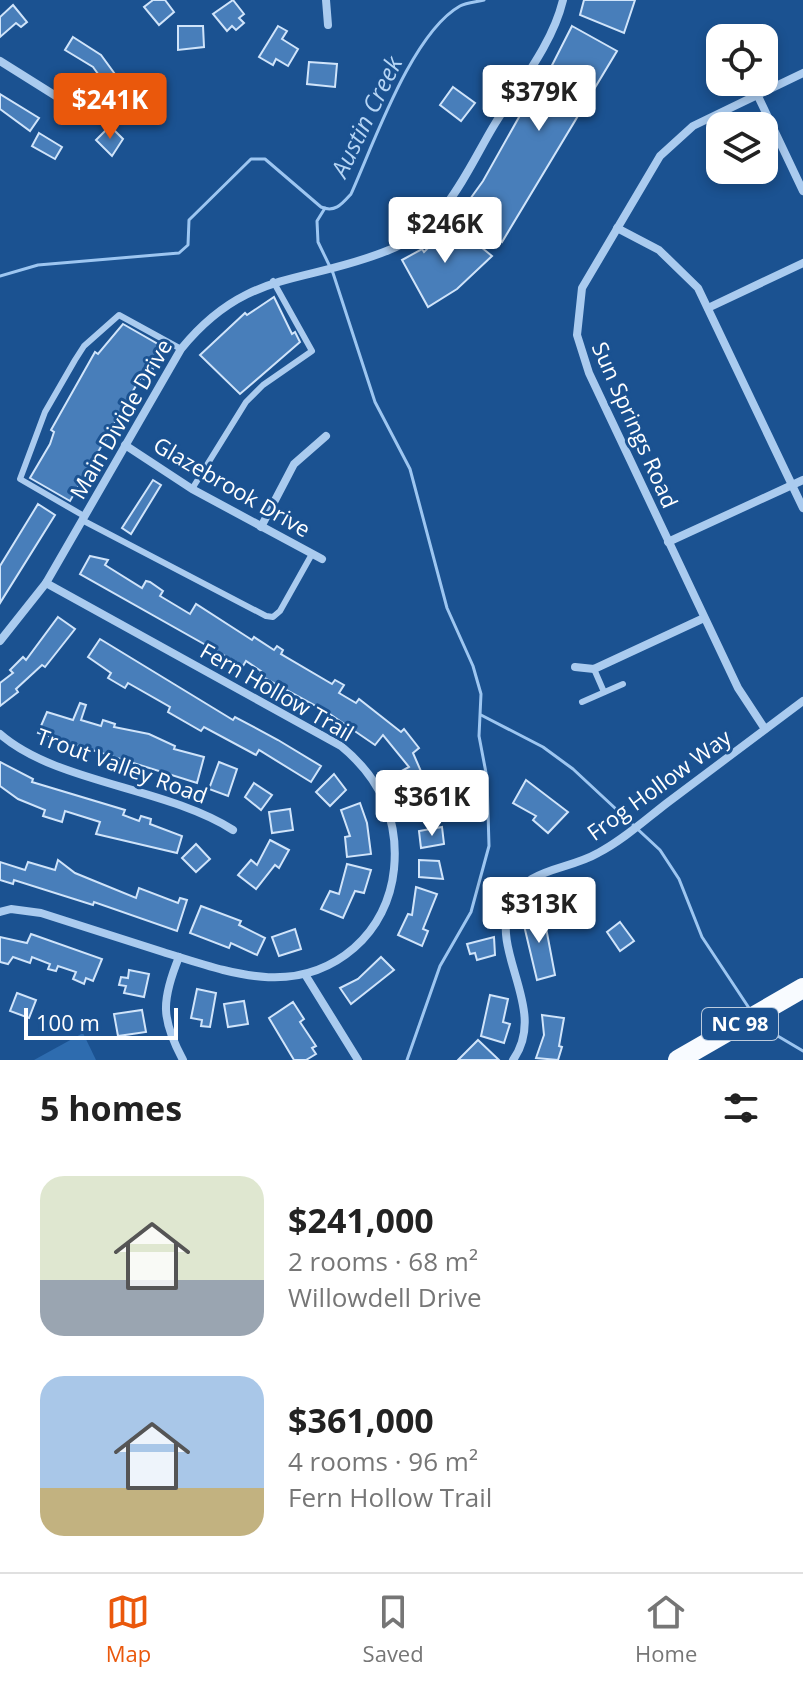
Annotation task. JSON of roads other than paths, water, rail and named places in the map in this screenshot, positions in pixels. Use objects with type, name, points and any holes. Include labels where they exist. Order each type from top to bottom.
[{"type":"highway","name":"NC 98","points":[[678,1060],[803,988]]},
{"type":"street","points":[[326,0],[328,25]]},
{"type":"street","name":"Main Divide Drive","points":[[0,641],[46,583],[181,349],[229,302],[273,281],[390,250],[429,224],[450,200],[543,46],[563,0]]},
{"type":"street","points":[[0,61],[67,103]]},
{"type":"street","name":"Sun Springs Road","points":[[778,84],[803,73]]},
{"type":"street","name":"Sun Springs Road","points":[[753,96],[704,120],[674,141],[660,156],[587,275],[578,302],[577,335],[584,363],[704,618],[738,688],[765,729]]},
{"type":"street","points":[[758,96],[803,191]]},
{"type":"street","points":[[617,228],[675,262],[689,276],[708,308],[803,508]]},
{"type":"street","points":[[708,308],[803,263]]},
{"type":"street","points":[[261,527],[294,464],[326,436]]},
{"type":"street","name":"Glazebrook Drive","points":[[125,445],[192,489],[322,559]]},
{"type":"street","points":[[668,542],[803,480]]},
{"type":"street","name":"Fern Hollow Trail","points":[[0,912],[11,909],[41,913],[232,974],[282,979],[306,976],[342,958],[365,938],[380,917],[392,886],[394,831],[387,806],[375,780],[341,746],[46,583]]},
{"type":"street","points":[[575,667],[594,669],[704,618]]},
{"type":"street","name":"Frog Hollow Way","points":[[513,1060],[519,1051],[526,1024],[506,930],[508,911],[516,892],[542,872],[599,853],[803,701]]},
{"type":"street","name":"Trout Valley Road","points":[[0,734],[44,760],[204,812],[233,830]]},
{"type":"street","points":[[179,957],[166,993],[164,1013],[170,1035],[183,1060]]},
{"type":"street","points":[[306,976],[358,1060]]},
{"type":"lane","points":[[192,489],[246,402],[263,385],[312,351],[273,281]]},
{"type":"lane","points":[[181,349],[119,315],[84,346],[45,412],[20,479],[83,518],[266,616],[273,617],[280,611],[312,554]]},
{"type":"lane","points":[[594,669],[604,692]]},
{"type":"lane","points":[[582,702],[623,684]]},
{"type":"waterway","name":"Austin Creek","points":[[0,276],[38,265],[179,253],[188,245],[189,220],[251,159],[265,159],[321,207],[330,209],[338,206],[351,194],[396,91],[426,40],[442,20],[460,6],[484,0]]},
{"type":"waterway","points":[[325,208],[317,221],[318,242],[333,273],[375,402],[410,469],[447,608],[473,666],[481,694],[479,736],[487,778],[489,846],[471,912],[440,966],[407,1060]]},
{"type":"waterway","points":[[481,715],[543,747],[573,769],[660,850],[679,879],[702,937],[749,1008]]},
{"type":"waterway","points":[[763,1022],[776,1035],[803,1051]]}]
